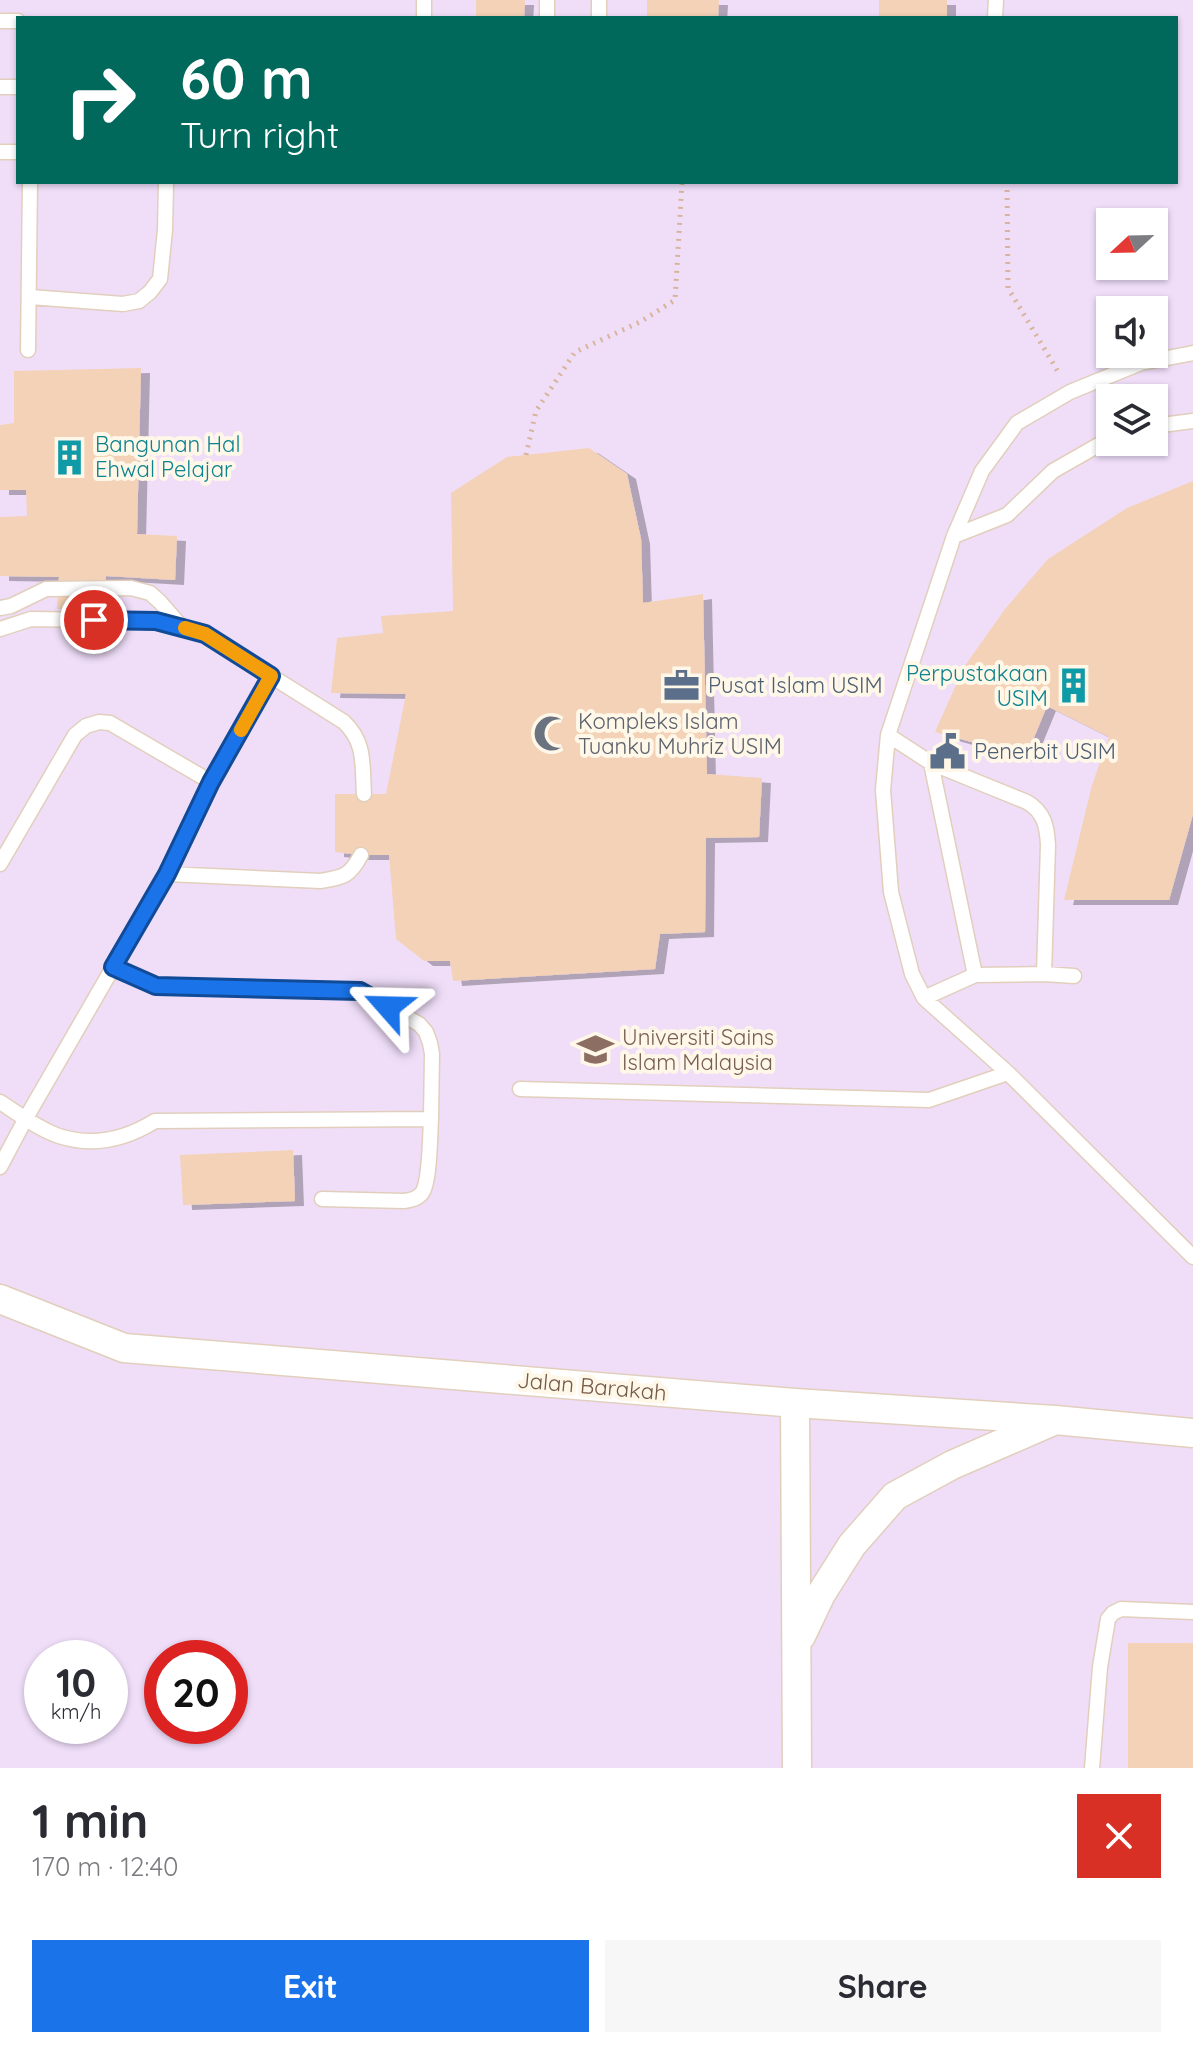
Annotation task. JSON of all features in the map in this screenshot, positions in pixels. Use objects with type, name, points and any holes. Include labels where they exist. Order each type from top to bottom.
[{"type":"street","name":"Jalan Barakah","points":[[0,1299],[124,1348],[1193,1433]]},
{"type":"street","points":[[795,1403],[797,1768]]},
{"type":"street","points":[[797,1646],[821,1594],[852,1545],[895,1496],[952,1465],[1055,1420]]},
{"type":"lane","points":[[28,350],[30,184]]},
{"type":"lane","points":[[30,297],[123,304],[139,301],[150,292],[160,279],[166,184]]},
{"type":"lane","points":[[1193,353],[1141,363],[1070,392],[1017,423],[982,471],[954,536],[888,735],[883,790],[891,892],[912,974],[924,998],[1008,1073],[1193,1257]]},
{"type":"lane","points":[[1168,424],[1193,421]]},
{"type":"lane","points":[[954,536],[1007,515],[1053,471],[1096,446]]},
{"type":"lane","points":[[0,608],[46,589],[131,588],[150,593],[181,626]]},
{"type":"lane","points":[[0,629],[31,619],[156,621],[205,634],[354,731],[360,744],[364,794]]},
{"type":"lane","points":[[0,1167],[167,874],[211,782],[271,676]]},
{"type":"lane","points":[[0,864],[63,753],[75,735],[86,726],[110,723],[211,782]]},
{"type":"lane","points":[[888,735],[931,763],[1027,802],[1042,815],[1048,845],[1044,974]]},
{"type":"lane","points":[[931,763],[975,975]]},
{"type":"lane","points":[[167,874],[321,881],[345,876],[354,869],[361,855]]},
{"type":"lane","points":[[113,967],[156,986],[360,991],[419,1024],[426,1032],[432,1054],[426,1183],[418,1196],[404,1201],[322,1199]]},
{"type":"lane","points":[[924,998],[975,975],[1074,976]]},
{"type":"lane","points":[[520,1089],[929,1100],[1008,1073]]},
{"type":"lane","points":[[0,1102],[59,1136],[98,1142],[135,1133],[155,1121],[431,1119]]},
{"type":"lane","points":[[1092,1768],[1100,1667],[1108,1619],[1113,1613],[1129,1608],[1193,1612]]},
{"type":"path","points":[[526,455],[536,411],[575,352],[640,322],[675,300],[682,184]]},
{"type":"path","points":[[1007,184],[1008,288],[1070,392]]},
{"type":"shaded area","name":"Universiti Sains Islam Malaysia","points":[[0,0],[1193,0],[1193,1768],[0,1768]]},
{"type":"building","points":[[476,0],[525,0],[524,16],[476,16]]},
{"type":"building","points":[[647,0],[719,0],[718,16],[647,16]]},
{"type":"building","points":[[879,0],[947,0],[947,16],[879,16]]},
{"type":"building","name":"Bangunan Hal Ehwal Pelajar","points":[[141,368],[137,534],[177,536],[175,580],[106,576],[101,610],[57,609],[59,577],[0,576],[0,517],[27,516],[26,490],[0,490],[0,425],[14,423],[14,371]]},
{"type":"building","name":"Kompleks Islam Tuanku Muhriz USIM","points":[[589,448],[627,474],[641,539],[643,603],[703,594],[707,774],[762,778],[759,837],[706,838],[705,932],[660,934],[655,969],[453,981],[450,961],[424,961],[396,939],[389,855],[335,852],[335,794],[386,794],[406,694],[331,693],[337,638],[383,633],[381,616],[453,611],[451,493],[507,457]]},
{"type":"building","name":"Perpustakaan USIM","points":[[1193,481],[1193,814],[1169,900],[1064,900],[1092,785],[1109,737],[1047,706],[1026,757],[935,732],[964,667],[1005,609],[1048,559],[1127,508]]},
{"type":"building","points":[[293,1150],[295,1201],[183,1205],[180,1155]]},
{"type":"building","points":[[1128,1643],[1193,1643],[1193,1768],[1128,1768]]},
{"type":"slow traffic","points":[[185,628],[205,634],[271,676],[241,730]]},
{"type":"place","name":"Bangunan Hal Ehwal Pelajar","points":[[69,457]]},
{"type":"place","name":"Pusat Islam USIM","points":[[682,685]]},
{"type":"place","name":"Perpustakaan USIM","points":[[1074,686]]},
{"type":"place","name":"Kompleks Islam Tuanku Muhriz USIM","points":[[552,734]]},
{"type":"place","name":"Penerbit USIM","points":[[948,751]]},
{"type":"place","name":"Universiti Sains Islam Malaysia","points":[[596,1050]]},
{"type":"route","points":[[94,620],[156,621],[181,626],[205,634],[271,676],[211,782],[167,874],[113,967],[156,986],[360,991],[388,1007]]}]
